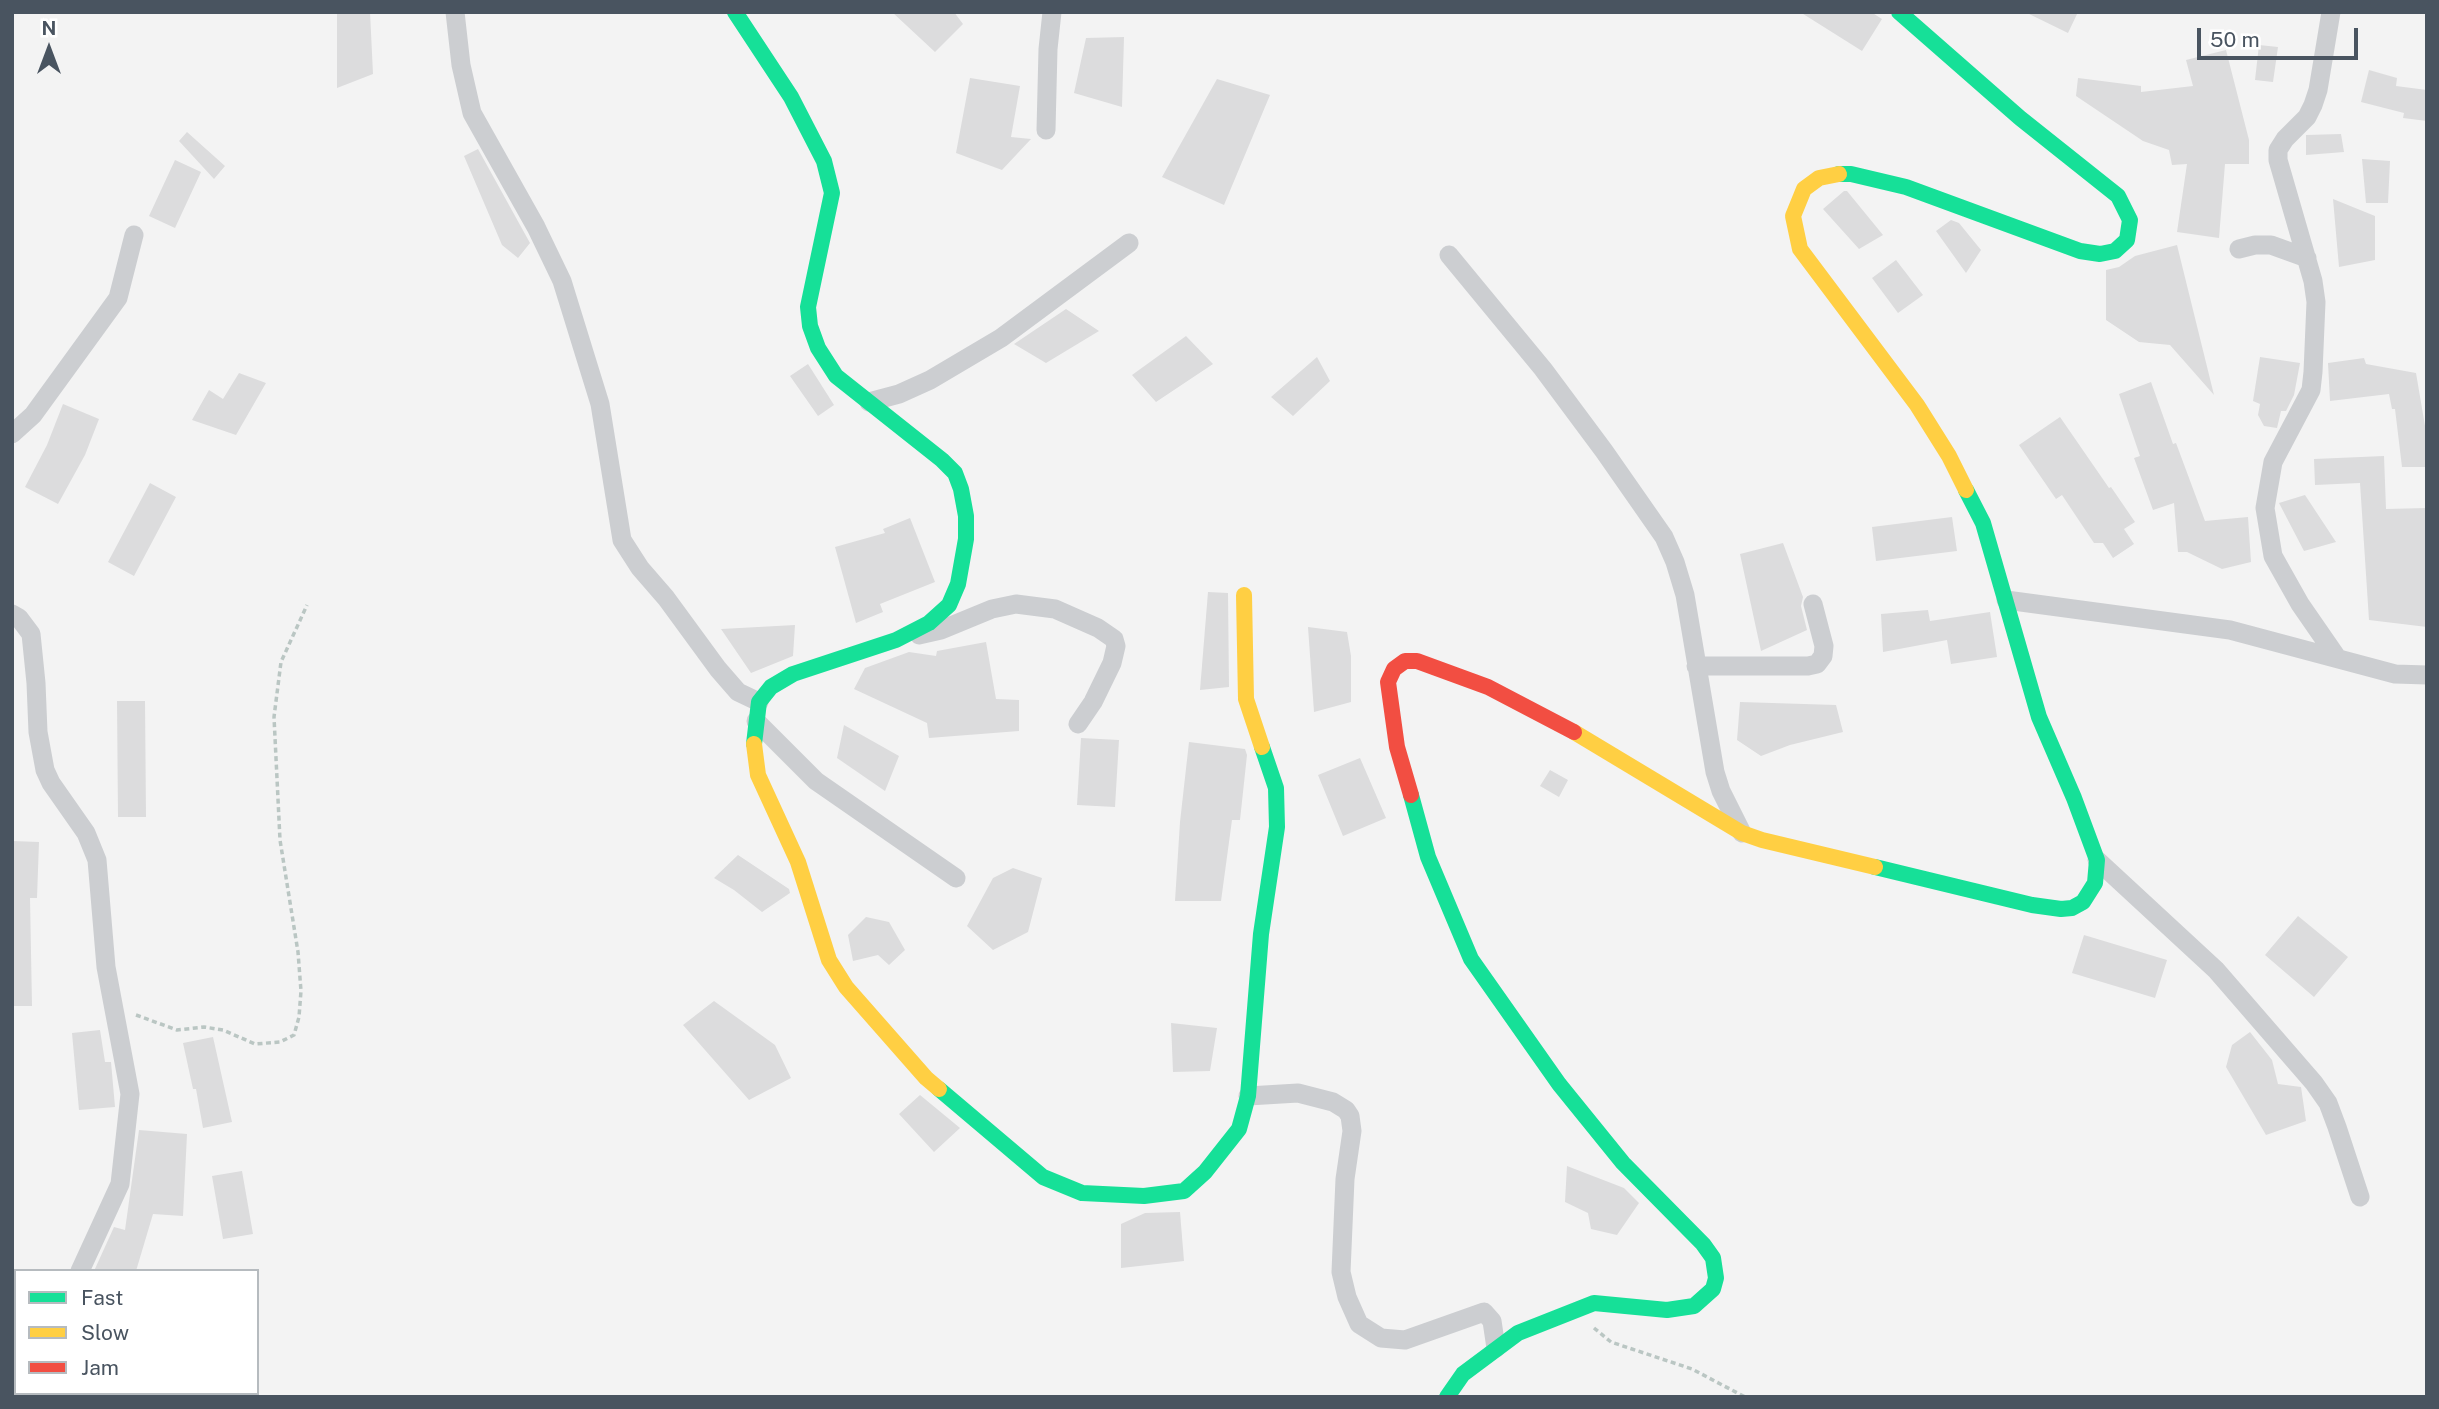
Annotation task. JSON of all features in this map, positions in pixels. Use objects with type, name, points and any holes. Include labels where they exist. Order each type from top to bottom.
[{"type":"street","points":[[455,12],[461,65],[472,113],[537,227],[562,281],[600,404],[622,540],[640,568],[718,669],[816,781],[956,878]]},
{"type":"street","points":[[735,12],[791,97],[824,161],[832,193],[808,307],[810,326],[818,348],[836,376],[955,473],[966,516],[966,539],[958,583],[949,605],[929,623],[896,640]]},
{"type":"street","points":[[1046,130],[1048,49],[1052,12]]},
{"type":"street","points":[[1447,1397],[1463,1374],[1518,1333],[1594,1303],[1667,1310],[1694,1306],[1713,1289],[1716,1278],[1713,1258],[1703,1244],[1623,1163],[1567,1094],[1471,959],[1428,857],[1398,747],[1388,682],[1394,669],[1405,661],[1417,661],[1488,687],[1573,731],[1742,834],[1792,849],[2032,905],[2072,908],[2083,902],[2095,883],[2097,860],[2039,717],[1983,523],[1949,456],[1917,405],[1800,249],[1793,216],[1804,189],[1819,178],[1833,174],[1851,174],[1906,187],[2080,251],[2100,254],[2115,251],[2127,240],[2130,220],[2118,196],[2020,118],[1899,12]]},
{"type":"street","points":[[2332,12],[2313,105],[2307,117],[2278,150],[2278,160],[2287,183],[2316,302],[2311,390],[2273,463],[2265,508],[2273,556],[2338,659]]},
{"type":"street","points":[[12,434],[33,415],[118,298],[134,235]]},
{"type":"street","points":[[869,402],[899,394],[930,380],[1000,338],[1129,243]]},
{"type":"street","points":[[2239,249],[2271,245],[2307,258]]},
{"type":"street","points":[[1449,255],[1544,369],[1664,537],[1685,595],[1715,772],[1742,834]]},
{"type":"street","points":[[1078,724],[1093,702],[1112,663],[1116,646],[1114,639],[1079,618],[1055,609],[1016,604],[992,608],[941,630],[896,640],[793,674],[771,687],[758,712],[754,748],[758,775],[798,862],[829,960],[841,978],[926,1078],[1043,1177],[1082,1193],[1144,1196],[1184,1191],[1205,1172],[1239,1129],[1248,1096],[1261,934],[1277,827],[1276,788],[1246,698],[1244,595]]},
{"type":"street","points":[[2006,600],[2230,630],[2396,674],[2427,675]]},
{"type":"street","points":[[1696,666],[1817,664],[1823,656],[1824,646],[1813,604]]},
{"type":"street","points":[[12,614],[19,618],[31,634],[38,732],[45,770],[86,833],[97,860],[106,967],[130,1094],[120,1184],[81,1269]]},
{"type":"street","points":[[2097,860],[2216,970],[2315,1083],[2328,1103],[2360,1197]]},
{"type":"street","points":[[1248,1096],[1298,1093],[1333,1102],[1350,1116],[1352,1131],[1345,1179],[1341,1272],[1347,1297],[1359,1324],[1381,1338],[1405,1340],[1484,1312],[1492,1321],[1496,1348]]},
{"type":"path","points":[[114,1008],[177,1030],[204,1027],[223,1030],[255,1044],[280,1042],[294,1035],[299,1017],[299,965],[280,840],[274,717],[281,662],[307,605]]},
{"type":"path","points":[[1573,1311],[1611,1342],[1692,1369],[1745,1397]]},
{"type":"building","points":[[337,12],[370,12],[373,74],[337,88]]},
{"type":"building","points":[[892,12],[954,12],[963,24],[935,52]]},
{"type":"building","points":[[1800,12],[1871,12],[1882,19],[1862,51]]},
{"type":"building","points":[[2025,12],[2078,12],[2068,33]]},
{"type":"building","points":[[1124,37],[1122,107],[1074,93],[1086,38]]},
{"type":"building","points":[[2259,45],[2278,47],[2273,82],[2255,80]]},
{"type":"building","points":[[2226,50],[2249,140],[2249,164],[2225,164],[2219,238],[2177,232],[2187,164],[2172,165],[2169,150],[2143,141],[2076,96],[2078,78],[2141,86],[2141,92],[2193,86],[2186,60]]},
{"type":"building","points":[[2369,70],[2397,78],[2396,86],[2427,90],[2427,121],[2403,118],[2404,113],[2361,102]]},
{"type":"building","points":[[970,78],[1020,86],[1011,137],[1031,139],[1002,170],[956,153]]},
{"type":"building","points":[[1217,79],[1270,95],[1224,205],[1162,177]]},
{"type":"building","points":[[187,132],[225,166],[214,179],[179,141]]},
{"type":"building","points":[[2341,134],[2344,152],[2306,155],[2306,135]]},
{"type":"building","points":[[478,149],[530,243],[518,258],[502,245],[464,156]]},
{"type":"building","points":[[2362,159],[2390,161],[2388,203],[2366,203]]},
{"type":"building","points":[[175,160],[201,172],[175,228],[149,216]]},
{"type":"building","points":[[1847,191],[1883,235],[1859,249],[1823,209]]},
{"type":"building","points":[[2333,199],[2375,216],[2375,260],[2339,267]]},
{"type":"building","points":[[1951,220],[1959,223],[1981,250],[1966,273],[1936,231]]},
{"type":"building","points":[[2177,245],[2214,395],[2170,345],[2139,342],[2106,320],[2106,270],[2119,267],[2135,256]]},
{"type":"building","points":[[1896,260],[1923,295],[1898,313],[1872,278]]},
{"type":"building","points":[[1066,309],[1099,331],[1046,363],[1014,344]]},
{"type":"building","points":[[1186,336],[1213,364],[1156,402],[1132,375]]},
{"type":"building","points":[[1317,357],[1330,381],[1293,416],[1271,397]]},
{"type":"building","points":[[2260,357],[2300,363],[2294,395],[2286,411],[2281,411],[2277,428],[2264,426],[2258,415],[2260,404],[2253,401]]},
{"type":"building","points":[[2364,358],[2366,364],[2416,373],[2427,426],[2427,467],[2402,467],[2395,409],[2392,409],[2389,394],[2330,401],[2328,363]]},
{"type":"building","points":[[808,364],[834,405],[818,416],[790,376]]},
{"type":"building","points":[[239,373],[266,383],[236,435],[192,420],[209,390],[223,399]]},
{"type":"building","points":[[2151,382],[2205,521],[2248,517],[2251,562],[2222,569],[2187,552],[2178,552],[2174,503],[2153,510],[2134,458],[2140,456],[2119,394]]},
{"type":"building","points":[[63,404],[99,419],[85,455],[58,504],[25,487],[47,445]]},
{"type":"building","points":[[2060,417],[2135,522],[2124,529],[2134,544],[2113,558],[2103,543],[2094,543],[2062,495],[2056,499],[2019,445]]},
{"type":"building","points":[[2384,456],[2386,509],[2427,508],[2427,627],[2369,620],[2360,483],[2315,485],[2314,459]]},
{"type":"building","points":[[150,483],[176,497],[134,576],[108,562]]},
{"type":"building","points":[[2305,495],[2336,542],[2304,551],[2279,503]]},
{"type":"building","points":[[1952,517],[1957,551],[1876,561],[1872,527]]},
{"type":"building","points":[[910,518],[935,582],[880,604],[883,612],[856,623],[835,547],[885,533],[883,529]]},
{"type":"building","points":[[1783,543],[1803,597],[1801,606],[1807,630],[1761,651],[1740,554]]},
{"type":"building","points":[[1208,592],[1228,593],[1229,687],[1200,690]]},
{"type":"building","points":[[1928,610],[1930,621],[1990,612],[1997,657],[1951,664],[1947,640],[1883,652],[1881,614]]},
{"type":"building","points":[[795,625],[793,656],[751,673],[721,629]]},
{"type":"building","points":[[1308,627],[1347,632],[1351,656],[1351,702],[1314,712]]},
{"type":"building","points":[[986,642],[996,699],[1019,700],[1019,731],[929,738],[927,723],[854,689],[865,668],[909,652],[936,656],[937,651]]},
{"type":"building","points":[[117,701],[145,701],[146,817],[118,817]]},
{"type":"building","points":[[1740,702],[1836,705],[1843,732],[1790,745],[1761,756],[1737,740]]},
{"type":"building","points":[[844,725],[899,756],[885,791],[837,758]]},
{"type":"building","points":[[1081,738],[1119,740],[1115,807],[1077,805]]},
{"type":"building","points":[[1189,742],[1245,749],[1247,755],[1240,820],[1232,820],[1221,901],[1175,901]]},
{"type":"building","points":[[1360,758],[1386,818],[1343,836],[1318,775]]},
{"type":"building","points":[[1550,770],[1568,780],[1559,797],[1540,786]]},
{"type":"building","points":[[12,841],[39,842],[37,898],[30,898],[32,1006],[12,1006]]},
{"type":"building","points":[[738,855],[789,889],[790,893],[762,912],[714,878]]},
{"type":"building","points":[[1013,868],[1042,878],[1028,932],[993,950],[967,926],[993,878]]},
{"type":"building","points":[[2298,916],[2348,957],[2314,997],[2265,955]]},
{"type":"building","points":[[866,917],[889,922],[905,950],[889,965],[878,955],[853,961],[848,935]]},
{"type":"building","points":[[2084,935],[2167,960],[2155,998],[2072,973]]},
{"type":"building","points":[[714,1001],[775,1045],[791,1078],[749,1100],[683,1025]]},
{"type":"building","points":[[1171,1023],[1217,1028],[1210,1071],[1173,1072]]},
{"type":"building","points":[[100,1030],[105,1062],[111,1062],[115,1107],[79,1110],[72,1033]]},
{"type":"building","points":[[2250,1032],[2272,1060],[2278,1084],[2301,1087],[2306,1121],[2266,1135],[2226,1067],[2232,1045]]},
{"type":"building","points":[[213,1037],[232,1122],[203,1128],[196,1089],[193,1089],[183,1043]]},
{"type":"building","points":[[920,1095],[960,1128],[934,1152],[899,1114]]},
{"type":"building","points":[[139,1130],[187,1134],[183,1216],[153,1214],[137,1269],[95,1269],[114,1227],[125,1230]]},
{"type":"building","points":[[1567,1166],[1624,1188],[1639,1203],[1617,1235],[1591,1229],[1588,1213],[1565,1202]]},
{"type":"building","points":[[242,1171],[253,1234],[223,1239],[212,1176]]},
{"type":"building","points":[[1180,1212],[1184,1261],[1121,1268],[1121,1224],[1145,1213]]},
{"type":"traffic: fast","points":[[735,12],[791,97],[824,161],[832,193],[808,307],[810,326],[818,348],[836,376],[955,473],[966,516],[966,539],[958,584],[949,605],[929,623],[896,640],[793,674],[771,687],[759,702],[754,744]]},
{"type":"traffic: fast","points":[[1839,174],[1851,174],[1906,187],[2080,251],[2100,254],[2115,251],[2127,240],[2130,220],[2118,196],[2020,118],[1899,12]]},
{"type":"traffic: fast","points":[[1875,867],[2032,905],[2061,909],[2072,908],[2083,902],[2095,883],[2097,860],[2039,717],[1983,523],[1966,490]]},
{"type":"traffic: fast","points":[[939,1089],[1043,1177],[1082,1193],[1144,1196],[1184,1191],[1205,1172],[1239,1129],[1248,1096],[1261,934],[1277,827],[1276,788],[1262,747]]},
{"type":"traffic: fast","points":[[1411,795],[1428,857],[1471,959],[1559,1084],[1623,1163],[1703,1244],[1713,1258],[1716,1278],[1713,1289],[1694,1306],[1667,1310],[1594,1303],[1518,1333],[1463,1374],[1447,1397]]},
{"type":"traffic: slow","points":[[1839,174],[1819,178],[1804,189],[1793,216],[1800,249],[1917,405],[1949,456],[1966,490]]},
{"type":"traffic: slow","points":[[1244,595],[1246,699],[1262,747]]},
{"type":"traffic: slow","points":[[1574,732],[1742,833],[1875,867]]},
{"type":"traffic: slow","points":[[754,744],[758,775],[798,862],[829,960],[846,987],[926,1078],[939,1089]]},
{"type":"traffic: jam","points":[[1411,795],[1397,747],[1388,682],[1394,669],[1405,661],[1417,661],[1488,687],[1574,732]]}]
